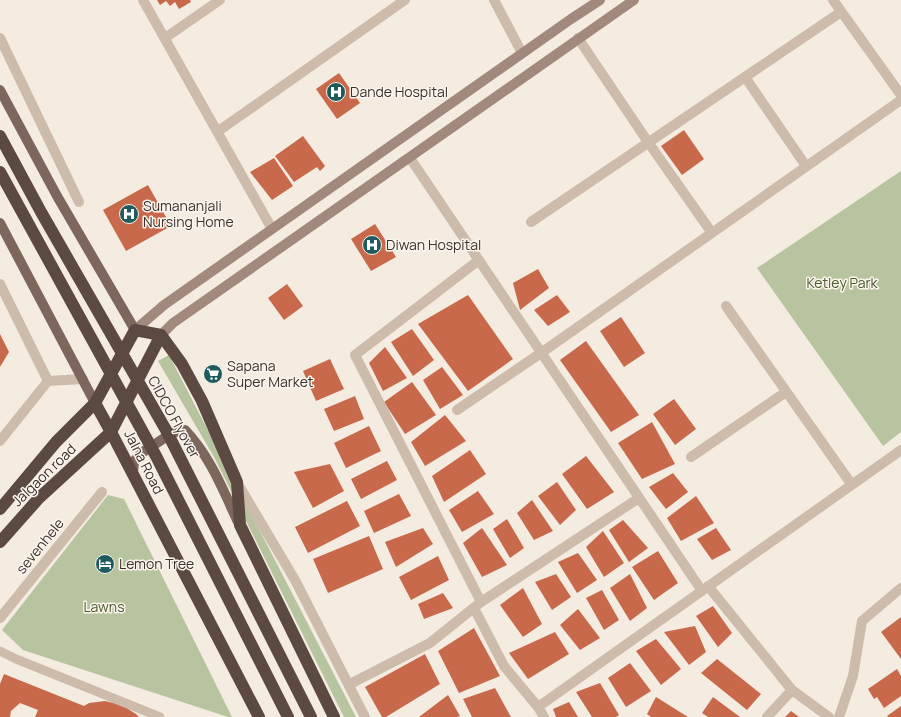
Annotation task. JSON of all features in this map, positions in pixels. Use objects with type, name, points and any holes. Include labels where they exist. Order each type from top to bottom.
[{"type":"highway","name":"CIDCO Flyover","points":[[0,136],[166,430],[311,717]]},
{"type":"highway","points":[[0,172],[156,456],[288,717]]},
{"type":"highway","points":[[136,330],[161,335],[182,364],[202,401],[236,482],[240,525],[334,717]]},
{"type":"highway","name":"Jalgaon road","points":[[0,509],[56,442],[95,403],[136,330]]},
{"type":"highway","points":[[111,432],[161,335]]},
{"type":"highway","name":"Jalna Road","points":[[95,403],[133,473],[259,717]]},
{"type":"highway","name":"Jalgaon road","points":[[0,542],[39,498],[111,432]]},
{"type":"main road","points":[[0,90],[57,196],[136,330],[164,305],[272,228],[600,0]]},
{"type":"main road","points":[[161,335],[173,323],[634,0]]},
{"type":"main road","name":"Jalna Road","points":[[0,223],[95,403]]},
{"type":"main road","points":[[133,473],[134,462],[143,452],[172,433],[185,430],[208,459],[240,525]]},
{"type":"street","points":[[143,0],[272,228]]},
{"type":"street","points":[[165,38],[220,0]]},
{"type":"street","points":[[218,132],[406,0]]},
{"type":"street","points":[[494,0],[522,53]]},
{"type":"street","points":[[833,0],[901,95]]},
{"type":"street","points":[[530,222],[841,12]]},
{"type":"street","points":[[0,38],[79,202]]},
{"type":"street","points":[[578,38],[648,142],[712,232]]},
{"type":"street","points":[[745,77],[806,166]]},
{"type":"street","points":[[457,410],[541,353],[901,100]]},
{"type":"street","points":[[410,158],[639,498],[705,589],[792,690],[829,717]]},
{"type":"street","points":[[479,260],[355,355],[477,605],[504,666],[538,707],[544,717]]},
{"type":"street","points":[[0,284],[48,381]]},
{"type":"street","points":[[726,306],[852,485]]},
{"type":"street","points":[[0,441],[48,381],[83,380]]},
{"type":"street","points":[[690,457],[786,392]]},
{"type":"street","points":[[538,707],[852,485],[899,455]]},
{"type":"street","points":[[236,482],[294,580],[366,717]]},
{"type":"street","name":"sevenhele","points":[[0,618],[102,492]]},
{"type":"street","points":[[350,684],[430,643],[477,605],[639,498]]},
{"type":"street","points":[[839,717],[853,676],[862,621],[900,590]]},
{"type":"street","points":[[767,717],[792,690]]},
{"type":"lane","points":[[0,651],[52,674],[160,717]]},
{"type":"green space","name":"Ketley Park","points":[[901,171],[901,432],[883,446],[757,268]]},
{"type":"green space","points":[[169,355],[356,717],[344,717],[214,457],[158,361]]},
{"type":"green space","name":"Lawns","points":[[108,495],[124,499],[232,717],[228,717],[23,650],[2,630]]},
{"type":"building","points":[[157,0],[190,0],[191,2],[179,9],[175,2],[170,6],[166,1],[160,5]]},
{"type":"building","points":[[339,73],[360,103],[337,119],[316,89]]},
{"type":"building","points":[[684,130],[704,159],[682,175],[661,146]]},
{"type":"building","points":[[303,136],[325,166],[320,171],[317,167],[294,182],[275,156]]},
{"type":"building","points":[[274,158],[293,186],[272,200],[250,172]]},
{"type":"building","points":[[148,185],[171,226],[126,251],[103,210]]},
{"type":"building","points":[[375,224],[396,257],[371,271],[351,239]]},
{"type":"building","points":[[538,269],[549,288],[520,310],[513,283]]},
{"type":"building","points":[[287,284],[303,306],[284,320],[268,298]]},
{"type":"building","points":[[468,295],[513,359],[468,391],[418,324]]},
{"type":"building","points":[[557,295],[570,312],[548,326],[534,310]]},
{"type":"building","points":[[621,317],[645,353],[624,367],[600,331]]},
{"type":"building","points":[[412,329],[434,360],[413,376],[391,342]]},
{"type":"building","points":[[0,334],[9,352],[0,367]]},
{"type":"building","points":[[586,341],[639,415],[611,432],[560,360]]},
{"type":"building","points":[[385,347],[407,378],[383,391],[369,363]]},
{"type":"building","points":[[330,359],[344,389],[316,401],[303,371]]},
{"type":"building","points":[[442,367],[463,395],[440,409],[423,380]]},
{"type":"building","points":[[412,382],[436,415],[405,434],[384,402]]},
{"type":"building","points":[[355,396],[364,419],[334,431],[324,409]]},
{"type":"building","points":[[674,399],[696,429],[675,445],[653,414]]},
{"type":"building","points":[[445,415],[466,441],[425,466],[411,442]]},
{"type":"building","points":[[652,422],[675,464],[642,479],[618,443]]},
{"type":"building","points":[[369,426],[381,451],[346,468],[334,443]]},
{"type":"building","points":[[470,450],[486,474],[444,502],[432,476]]},
{"type":"building","points":[[586,456],[614,492],[587,509],[562,474]]},
{"type":"building","points":[[387,461],[397,480],[361,499],[351,479]]},
{"type":"building","points":[[330,464],[344,491],[313,508],[294,472]]},
{"type":"building","points":[[673,473],[688,492],[666,509],[649,487]]},
{"type":"building","points":[[557,482],[576,510],[560,525],[538,496]]},
{"type":"building","points":[[478,491],[494,514],[462,532],[449,510]]},
{"type":"building","points":[[399,494],[411,516],[374,533],[364,511]]},
{"type":"building","points":[[696,496],[714,523],[681,541],[667,518]]},
{"type":"building","points":[[532,500],[553,531],[534,540],[517,513]]},
{"type":"building","points":[[347,501],[360,526],[308,553],[295,527]]},
{"type":"building","points":[[507,519],[524,548],[510,558],[493,529]]},
{"type":"building","points":[[623,520],[648,548],[629,562],[609,530]]},
{"type":"building","points":[[423,528],[433,544],[396,567],[385,542]]},
{"type":"building","points":[[482,528],[507,565],[482,577],[463,543]]},
{"type":"building","points":[[716,528],[731,550],[712,560],[697,539]]},
{"type":"building","points":[[603,531],[624,563],[604,577],[586,547]]},
{"type":"building","points":[[369,536],[383,569],[328,593],[313,559]]},
{"type":"building","points":[[658,551],[678,583],[654,600],[632,567]]},
{"type":"building","points":[[578,553],[597,580],[577,593],[558,562]]},
{"type":"building","points":[[438,556],[449,580],[411,600],[399,577]]},
{"type":"building","points":[[556,574],[571,597],[552,610],[535,582]]},
{"type":"building","points":[[630,574],[647,608],[630,621],[610,588]]},
{"type":"building","points":[[523,588],[542,624],[523,637],[500,605]]},
{"type":"building","points":[[602,590],[619,620],[604,630],[586,598]]},
{"type":"building","points":[[443,593],[453,608],[424,619],[418,604]]},
{"type":"building","points":[[713,606],[732,633],[718,647],[696,616]]},
{"type":"building","points":[[578,609],[600,638],[580,650],[560,625]]},
{"type":"building","points":[[901,617],[901,659],[881,632]]},
{"type":"building","points":[[695,626],[706,652],[689,665],[664,632]]},
{"type":"building","points":[[474,628],[500,676],[459,693],[438,651]]},
{"type":"building","points":[[555,632],[569,654],[528,679],[509,653]]},
{"type":"building","points":[[656,639],[681,669],[661,685],[636,651]]},
{"type":"building","points":[[425,654],[440,684],[386,717],[382,717],[365,687]]},
{"type":"building","points":[[717,659],[761,694],[747,710],[701,673]]},
{"type":"building","points":[[630,663],[651,691],[626,707],[608,678]]},
{"type":"building","points":[[897,669],[901,676],[901,696],[884,708],[877,697],[874,699],[868,689]]},
{"type":"building","points":[[4,674],[84,706],[89,703],[105,701],[122,705],[139,717],[35,717],[38,710],[20,703],[11,711],[10,717],[0,717],[0,684]]},
{"type":"building","points":[[600,683],[619,715],[616,717],[592,717],[576,692]]},
{"type":"building","points":[[495,688],[511,717],[472,717],[463,699]]},
{"type":"building","points":[[448,695],[460,716],[419,717]]},
{"type":"building","points":[[656,697],[688,717],[651,717],[647,714]]},
{"type":"building","points":[[713,697],[740,717],[708,717],[702,713]]},
{"type":"building","points":[[569,702],[578,717],[556,717],[553,709]]},
{"type":"building","points":[[901,706],[901,717],[887,716]]},
{"type":"building","points":[[791,711],[799,717],[785,717]]},
{"type":"place","name":"Dande Hospital","points":[[336,92]]},
{"type":"place","name":"Sumananjali Nursing Home","points":[[129,214]]},
{"type":"place","name":"Diwan Hospital","points":[[372,245]]},
{"type":"place","name":"Sapana Super Market","points":[[213,374]]},
{"type":"place","name":"Lemon Tree","points":[[105,564]]}]
